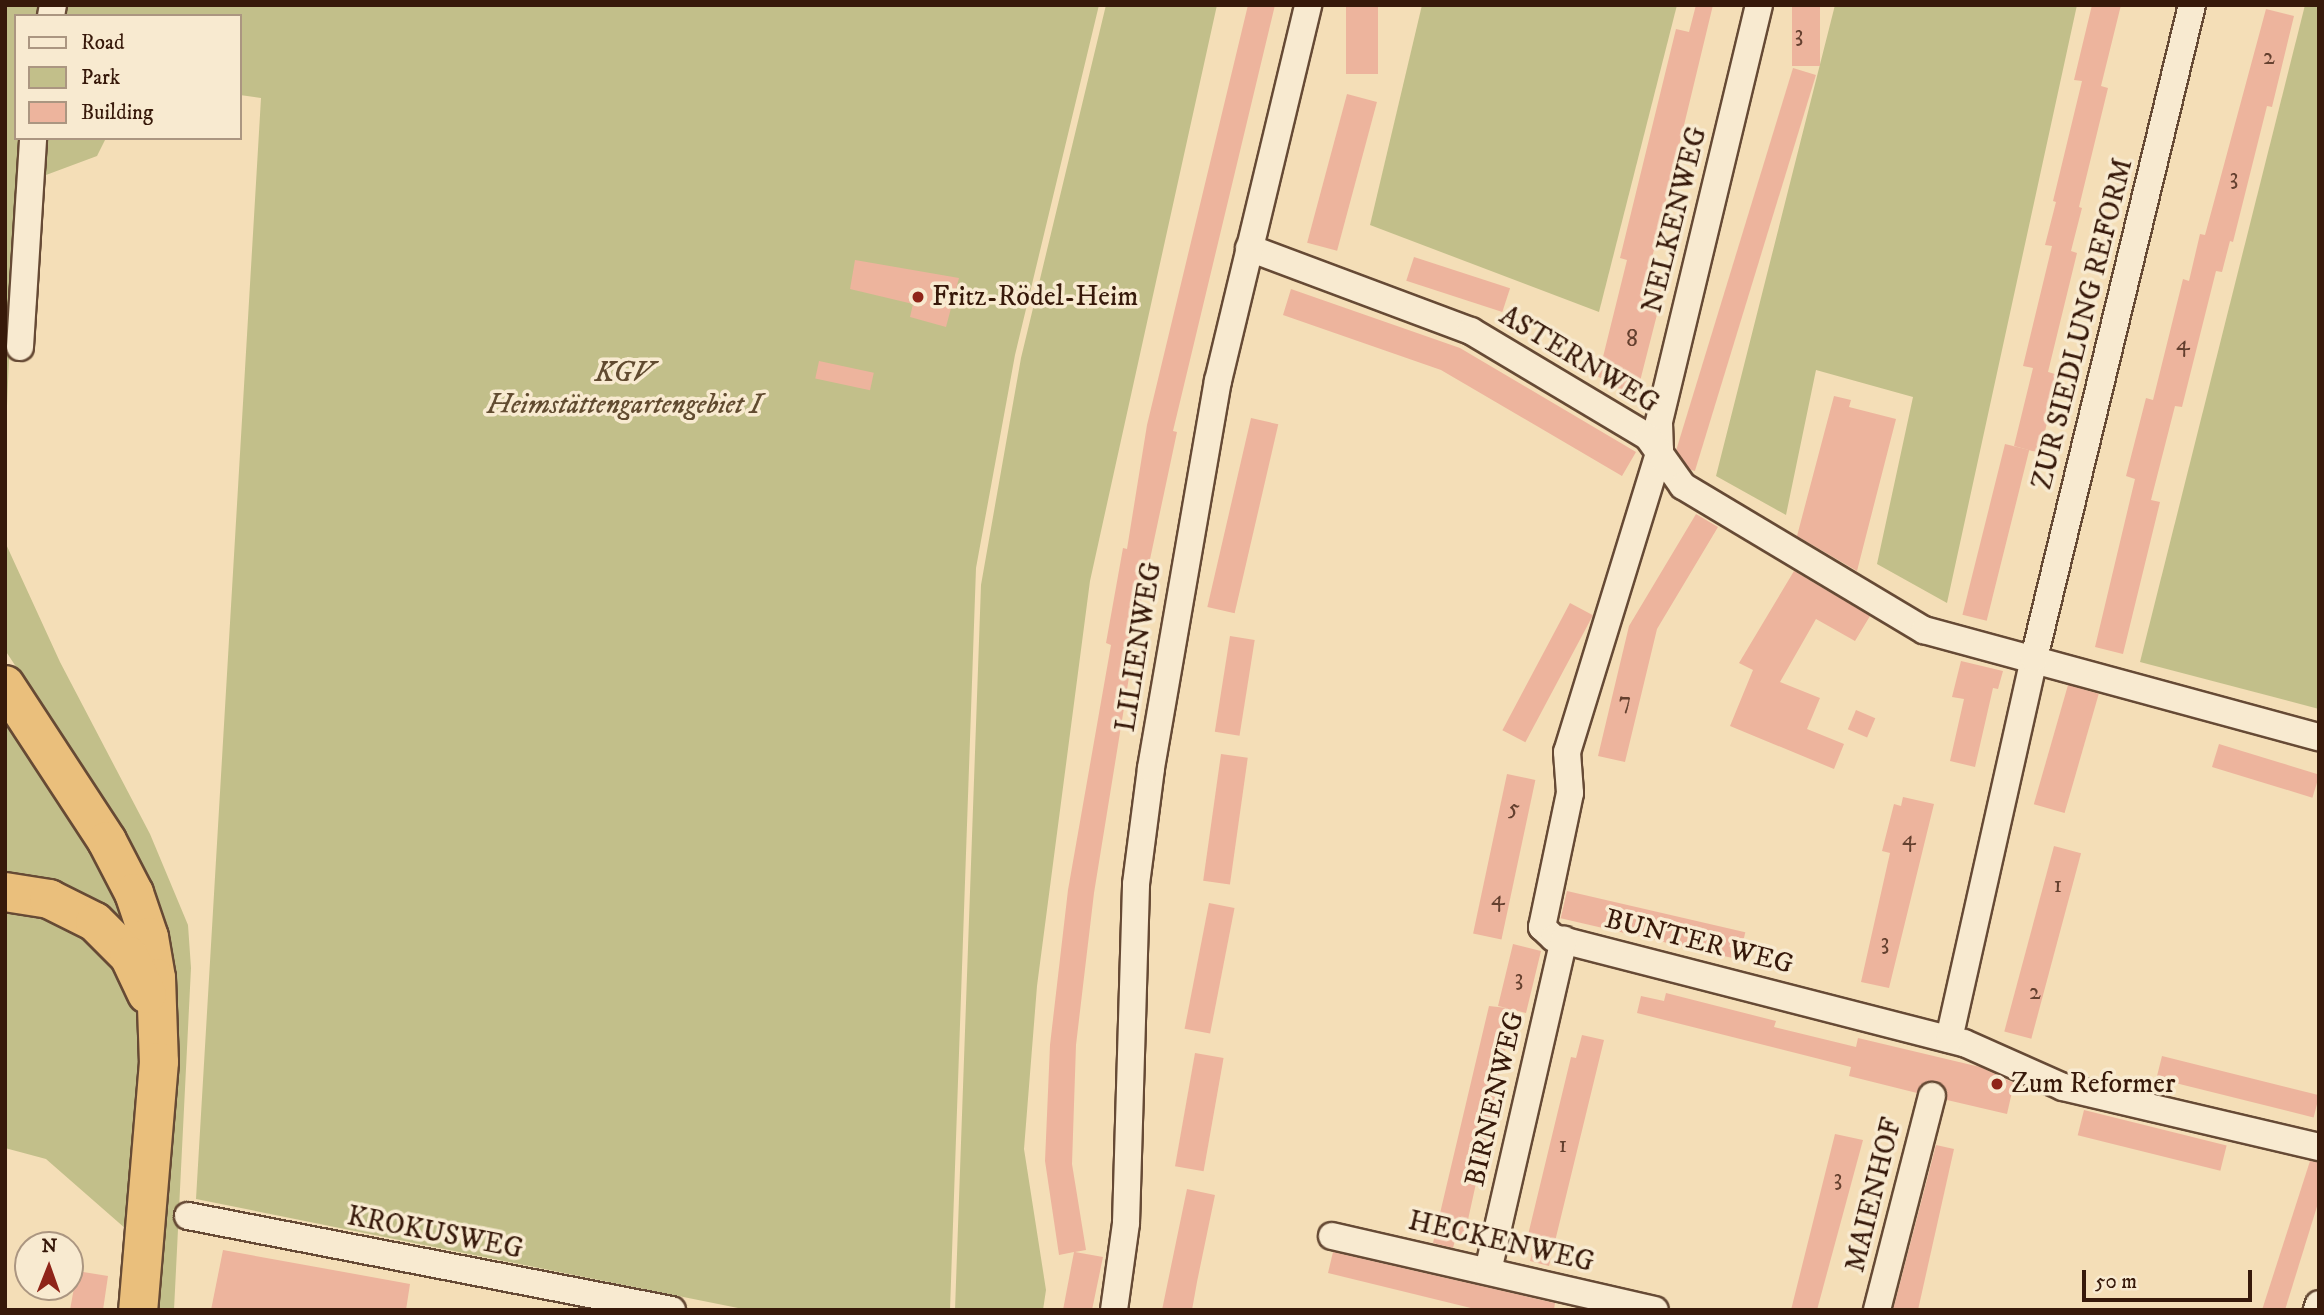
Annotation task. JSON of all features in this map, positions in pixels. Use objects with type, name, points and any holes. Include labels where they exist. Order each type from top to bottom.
[{"type":"highway","points":[[5,685],[101,831],[134,892],[153,961],[159,1038],[157,1113],[138,1310]]},
{"type":"highway","points":[[5,892],[60,903],[114,937],[140,977],[159,1038]]},
{"type":"street","name":"LILIENWEG","points":[[1114,1310],[1126,1223],[1133,941],[1143,826],[1207,439],[1249,248],[1308,5]]},
{"type":"street","name":"NELKENWEG","points":[[1660,450],[1659,423],[1759,5]]},
{"type":"street","name":"ZUR SIEDLUNG REFORM","points":[[1948,1039],[2034,658],[2192,5]]},
{"type":"street","points":[[20,347],[33,140]]},
{"type":"street","name":"ASTERNWEG","points":[[1249,248],[1471,331],[1633,426],[1660,450],[1682,486],[1920,628],[2319,737]]},
{"type":"street","name":"BUNTER WEG","points":[[1660,450],[1567,752],[1568,810],[1541,919],[1546,933],[1564,940],[1948,1039],[1995,1054],[2063,1087],[2319,1147]]},
{"type":"street","name":"BIRNENWEG","points":[[1488,1271],[1564,940]]},
{"type":"street","name":"MAIENHOF","points":[[1877,1310],[1933,1096]]},
{"type":"street","name":"KROKUSWEG","points":[[188,1216],[672,1310]]},
{"type":"street","name":"HECKENWEG","points":[[1332,1236],[1656,1310]]},
{"type":"street","points":[[2317,1310],[2319,1304]]},
{"type":"green space","name":"KGV Heimstättengartengebiet I","points":[[5,5],[1099,5],[1015,355],[976,568],[950,1310],[748,1310],[196,1199],[261,98],[242,95],[242,14],[14,14],[14,140],[105,140],[97,156],[46,175],[17,172],[5,453]]},
{"type":"green space","points":[[1106,5],[1217,5],[1090,581],[1037,986],[1024,1149],[1046,1290],[1043,1310],[955,1310],[981,585],[1021,358]]},
{"type":"green space","points":[[1422,5],[1677,5],[1599,312],[1370,225]]},
{"type":"green space","points":[[1835,5],[2077,5],[1947,603],[1877,564],[1913,397],[1816,370],[1786,515],[1716,476]]},
{"type":"green space","points":[[2305,5],[2319,5],[2319,709],[2140,662]]},
{"type":"green space","points":[[5,542],[60,662],[150,834],[188,925],[191,968],[174,1310],[157,1310],[144,879],[127,836],[5,650]]},
{"type":"green space","points":[[5,710],[57,785],[138,939],[5,881]]},
{"type":"green space","points":[[5,905],[30,907],[106,950],[139,1010],[145,1040],[126,1229],[46,1159],[5,1148]]},
{"type":"building","points":[[1248,5],[1275,5],[1173,431],[1177,432],[1142,597],[1094,893],[1076,1045],[1072,1164],[1086,1250],[1075,1252],[1103,1257],[1092,1310],[1063,1310],[1074,1252],[1059,1255],[1045,1161],[1050,1045],[1068,890],[1111,645],[1106,643],[1123,548],[1127,549],[1147,425]]},
{"type":"building","points":[[1346,5],[1378,5],[1378,74],[1346,74]]},
{"type":"building","points":[[1696,5],[1713,5],[1645,287],[1663,291],[1637,393],[1610,386],[1611,381],[1598,377],[1627,260],[1620,258],[1676,29],[1689,32]]},
{"type":"building","points":[[1792,5],[1820,5],[1820,66],[1792,66]]},
{"type":"building","points":[[2092,5],[2121,5],[2101,86],[2108,88],[2071,251],[2077,253],[2048,372],[2058,375],[2040,453],[2014,446],[2033,368],[2023,366],[2052,246],[2045,245],[2082,81],[2074,80]]},
{"type":"building","points":[[2266,9],[2294,16],[2272,107],[2267,106],[2233,242],[2230,241],[2222,272],[2216,271],[2182,407],[2175,406],[2151,500],[2160,502],[2123,654],[2095,647],[2135,479],[2126,476],[2146,398],[2153,400],[2183,279],[2189,281],[2200,234],[2205,235]]},
{"type":"building","points":[[1793,68],[1816,75],[1695,471],[1672,464]]},
{"type":"building","points":[[1347,94],[1377,102],[1337,251],[1307,243]]},
{"type":"building","points":[[1414,257],[1510,288],[1502,312],[1406,281]]},
{"type":"building","name":"Fritz-Rödel-Heim","points":[[855,260],[959,278],[946,327],[910,317],[913,304],[850,289]]},
{"type":"building","points":[[1291,289],[1460,348],[1636,452],[1622,476],[1441,370],[1283,315]]},
{"type":"building","points":[[819,361],[874,373],[870,390],[815,379]]},
{"type":"building","points":[[1834,396],[1851,400],[1849,407],[1896,419],[1857,571],[1797,536]]},
{"type":"building","points":[[1251,418],[1278,424],[1235,613],[1207,607]]},
{"type":"building","points":[[2005,444],[2029,450],[1987,621],[1962,615]]},
{"type":"building","points":[[1696,514],[1718,527],[1657,629],[1625,762],[1598,756],[1629,626]]},
{"type":"building","points":[[1794,571],[1870,616],[1855,641],[1816,619],[1780,682],[1820,698],[1807,729],[1844,744],[1834,769],[1730,726],[1753,670],[1739,663]]},
{"type":"building","points":[[1570,603],[1593,615],[1525,742],[1502,730]]},
{"type":"building","points":[[1230,636],[1255,640],[1240,736],[1215,732]]},
{"type":"building","points":[[1961,661],[2003,671],[1998,689],[1993,688],[1975,767],[1950,761],[1964,699],[1952,697]]},
{"type":"building","points":[[2068,685],[2099,694],[2065,813],[2034,804]]},
{"type":"building","points":[[1856,710],[1875,718],[1867,738],[1848,729]]},
{"type":"building","points":[[2219,744],[2319,775],[2312,798],[2212,767]]},
{"type":"building","points":[[1221,754],[1248,758],[1230,885],[1203,881]]},
{"type":"building","points":[[1507,774],[1535,780],[1501,939],[1473,933]]},
{"type":"building","points":[[1903,797],[1934,804],[1889,988],[1861,982],[1890,853],[1882,851],[1894,804],[1901,806]]},
{"type":"building","points":[[2054,846],[2081,853],[2031,1039],[2004,1031]]},
{"type":"building","points":[[1567,891],[1745,932],[1739,959],[1561,918]]},
{"type":"building","points":[[1209,903],[1235,908],[1210,1034],[1185,1029]]},
{"type":"building","points":[[1513,944],[1541,951],[1526,1013],[1514,1010],[1464,1238],[1456,1236],[1453,1248],[1433,1243],[1489,1006],[1507,1008],[1498,1006]]},
{"type":"building","points":[[1666,993],[1776,1021],[1774,1027],[1856,1047],[1858,1038],[1980,1067],[2014,1083],[2007,1114],[1947,1100],[1947,1091],[1937,1081],[1927,1081],[1917,1093],[1849,1076],[1851,1067],[1637,1013],[1641,996],[1664,1001]]},
{"type":"building","points":[[1582,1035],[1604,1040],[1549,1266],[1530,1261],[1536,1237],[1528,1235],[1571,1057],[1576,1058]]},
{"type":"building","points":[[1195,1053],[1224,1058],[1204,1171],[1175,1166]]},
{"type":"building","points":[[2162,1056],[2319,1095],[2314,1118],[2156,1078]]},
{"type":"building","points":[[2084,1110],[2227,1146],[2220,1171],[2078,1135]]},
{"type":"building","points":[[1835,1134],[1863,1140],[1817,1310],[1791,1310]]},
{"type":"building","points":[[1936,1145],[1954,1149],[1918,1310],[1893,1310]]},
{"type":"building","points":[[2310,1161],[2319,1162],[2319,1200],[2285,1310],[2262,1310]]},
{"type":"building","points":[[1187,1189],[1215,1195],[1192,1310],[1162,1310]]},
{"type":"building","points":[[223,1250],[410,1284],[406,1310],[211,1310]]},
{"type":"building","points":[[1333,1252],[1555,1303],[1554,1310],[1479,1310],[1328,1273]]},
{"type":"building","points":[[84,1272],[108,1276],[103,1310],[70,1310],[72,1301],[84,1301]]},
{"type":"place","name":"Fritz-Rödel-Heim","points":[[918,297]]},
{"type":"place","name":"Zum Reformer","points":[[1997,1084]]}]
